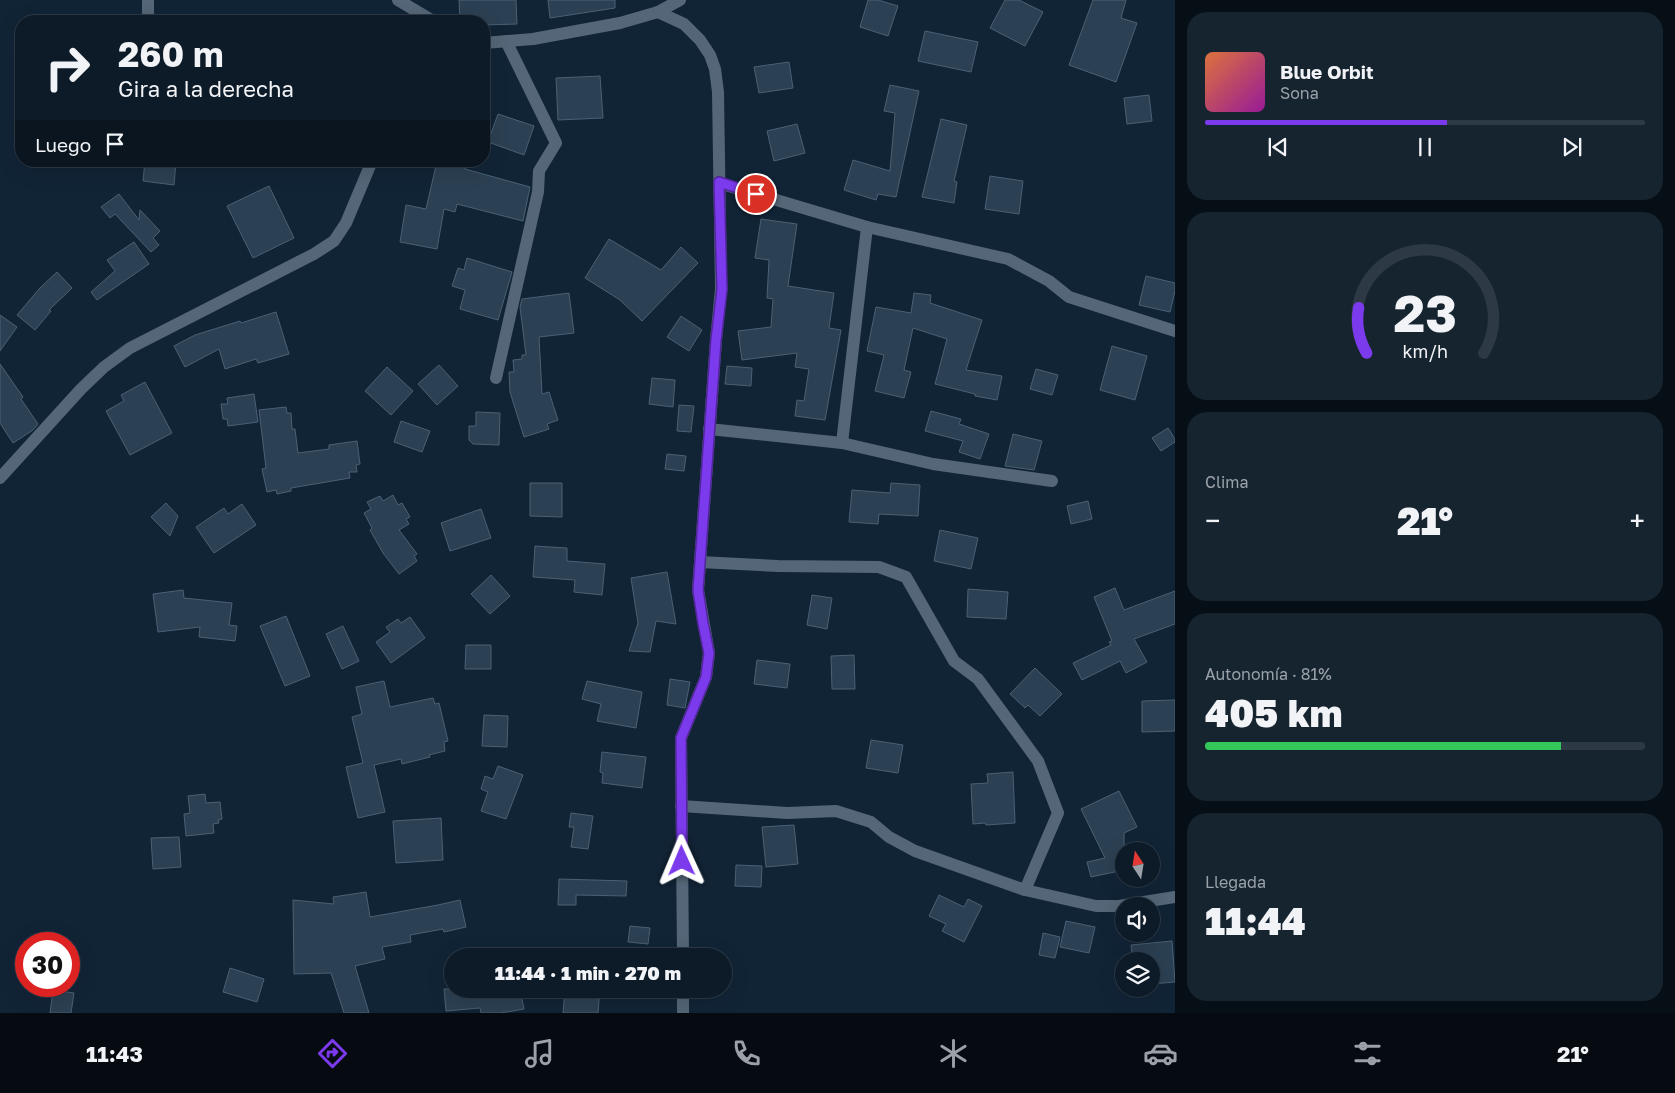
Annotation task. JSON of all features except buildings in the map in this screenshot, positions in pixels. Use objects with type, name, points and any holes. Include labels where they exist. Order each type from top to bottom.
[{"type":"street","points":[[148,0],[148,15]]},
{"type":"street","points":[[398,0],[422,15]]},
{"type":"street","points":[[490,42],[533,39],[620,23],[658,12],[680,0]]},
{"type":"street","points":[[658,12],[684,24],[700,40],[710,55],[715,69],[718,92],[722,289],[716,340],[698,590],[709,653],[706,677],[681,738],[683,948]]},
{"type":"street","points":[[496,378],[538,192],[539,171],[556,143],[506,41]]},
{"type":"street","points":[[0,478],[81,389],[104,367],[130,348],[314,254],[334,241],[346,223],[369,167]]},
{"type":"street","points":[[719,182],[867,227],[1008,259],[1049,281],[1070,297],[1175,331]]},
{"type":"street","points":[[842,443],[867,227]]},
{"type":"street","points":[[709,429],[842,443],[933,464],[1052,481]]},
{"type":"street","points":[[700,562],[778,566],[879,567],[906,577],[954,661],[978,679],[1038,761],[1058,813],[1025,890]]},
{"type":"street","points":[[681,806],[788,813],[836,811],[871,822],[889,838],[915,851],[1025,890],[1096,906],[1120,906],[1175,897]]},
{"type":"street","points":[[683,998],[683,1013]]},
{"type":"route","points":[[682,861],[681,738],[706,677],[709,653],[698,590],[716,340],[722,289],[719,182],[756,194]]}]
